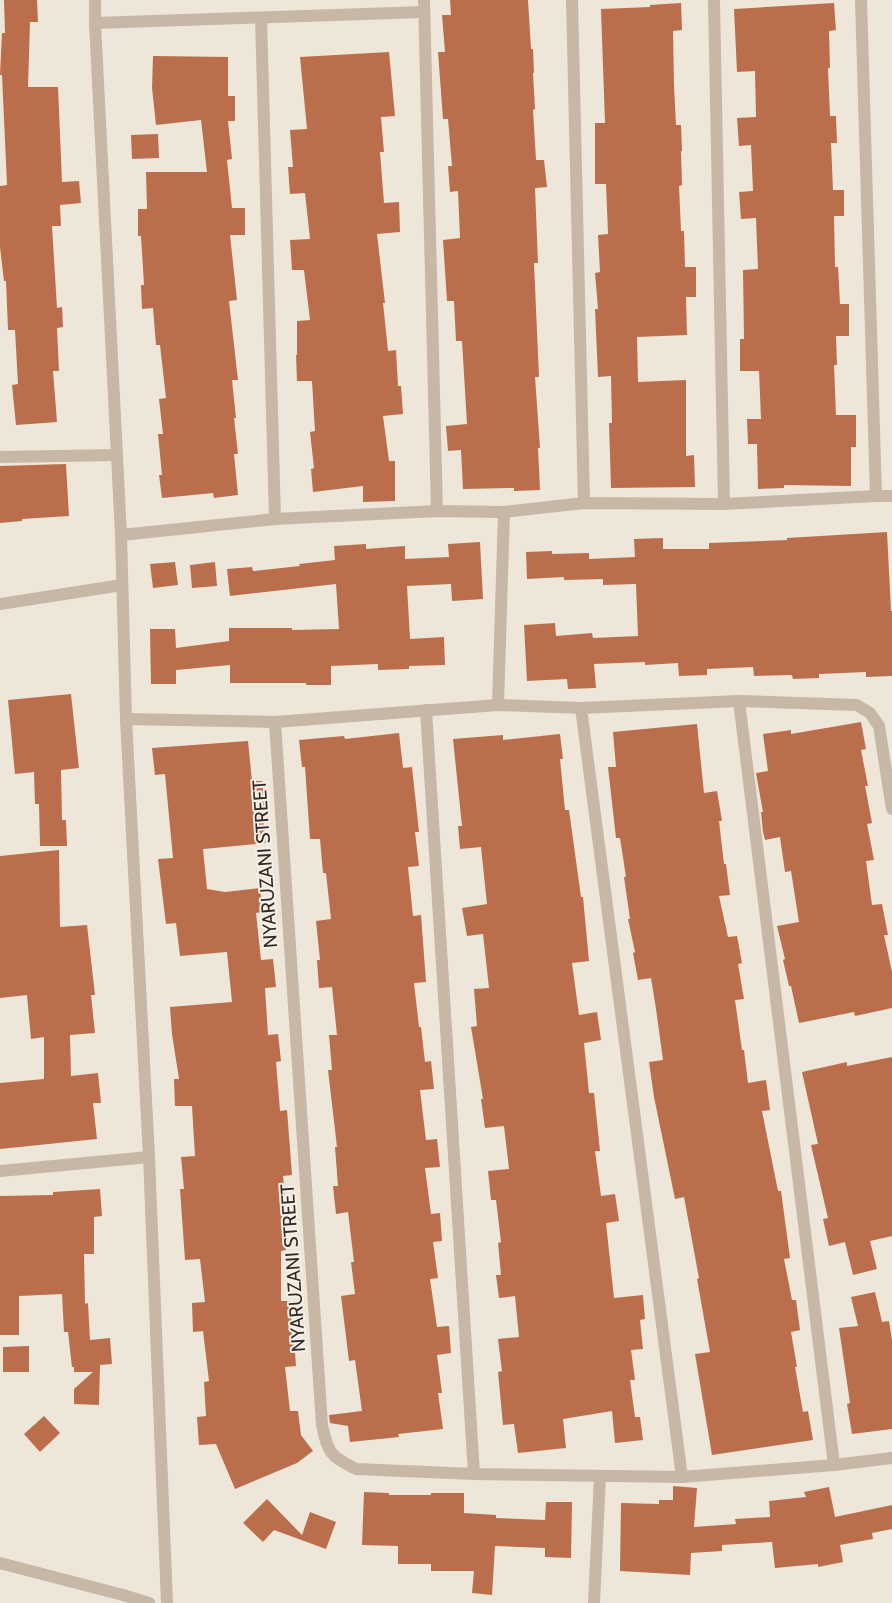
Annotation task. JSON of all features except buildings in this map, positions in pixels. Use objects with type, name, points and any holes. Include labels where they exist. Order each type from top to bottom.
[{"type":"street","points":[[95,0],[121,535],[126,719],[148,1157],[167,1603]]},
{"type":"street","points":[[572,0],[584,503]]},
{"type":"street","points":[[714,0],[724,504]]},
{"type":"street","points":[[861,0],[876,496]]},
{"type":"street","points":[[95,23],[260,18],[424,6],[437,512]]},
{"type":"street","points":[[260,18],[275,519]]},
{"type":"street","points":[[0,457],[117,455]]},
{"type":"street","points":[[121,535],[275,519],[437,512],[504,512],[584,503],[724,504],[892,496]]},
{"type":"street","points":[[498,705],[504,512]]},
{"type":"street","points":[[0,604],[122,585]]},
{"type":"street","points":[[126,719],[275,722],[498,705],[581,708],[740,701],[857,705],[870,713],[879,726],[892,809]]},
{"type":"street","points":[[740,701],[834,1465]]},
{"type":"street","points":[[581,708],[682,1477]]},
{"type":"street","points":[[426,710],[474,1474]]},
{"type":"street","name":"NYARUZANI STREET","points":[[275,722],[322,1426],[327,1448],[340,1462],[356,1470],[474,1474],[682,1477],[834,1465],[892,1458]]},
{"type":"street","points":[[0,1171],[148,1157]]},
{"type":"street","points":[[594,1603],[600,1476]]},
{"type":"street","points":[[0,1563],[149,1603]]}]
